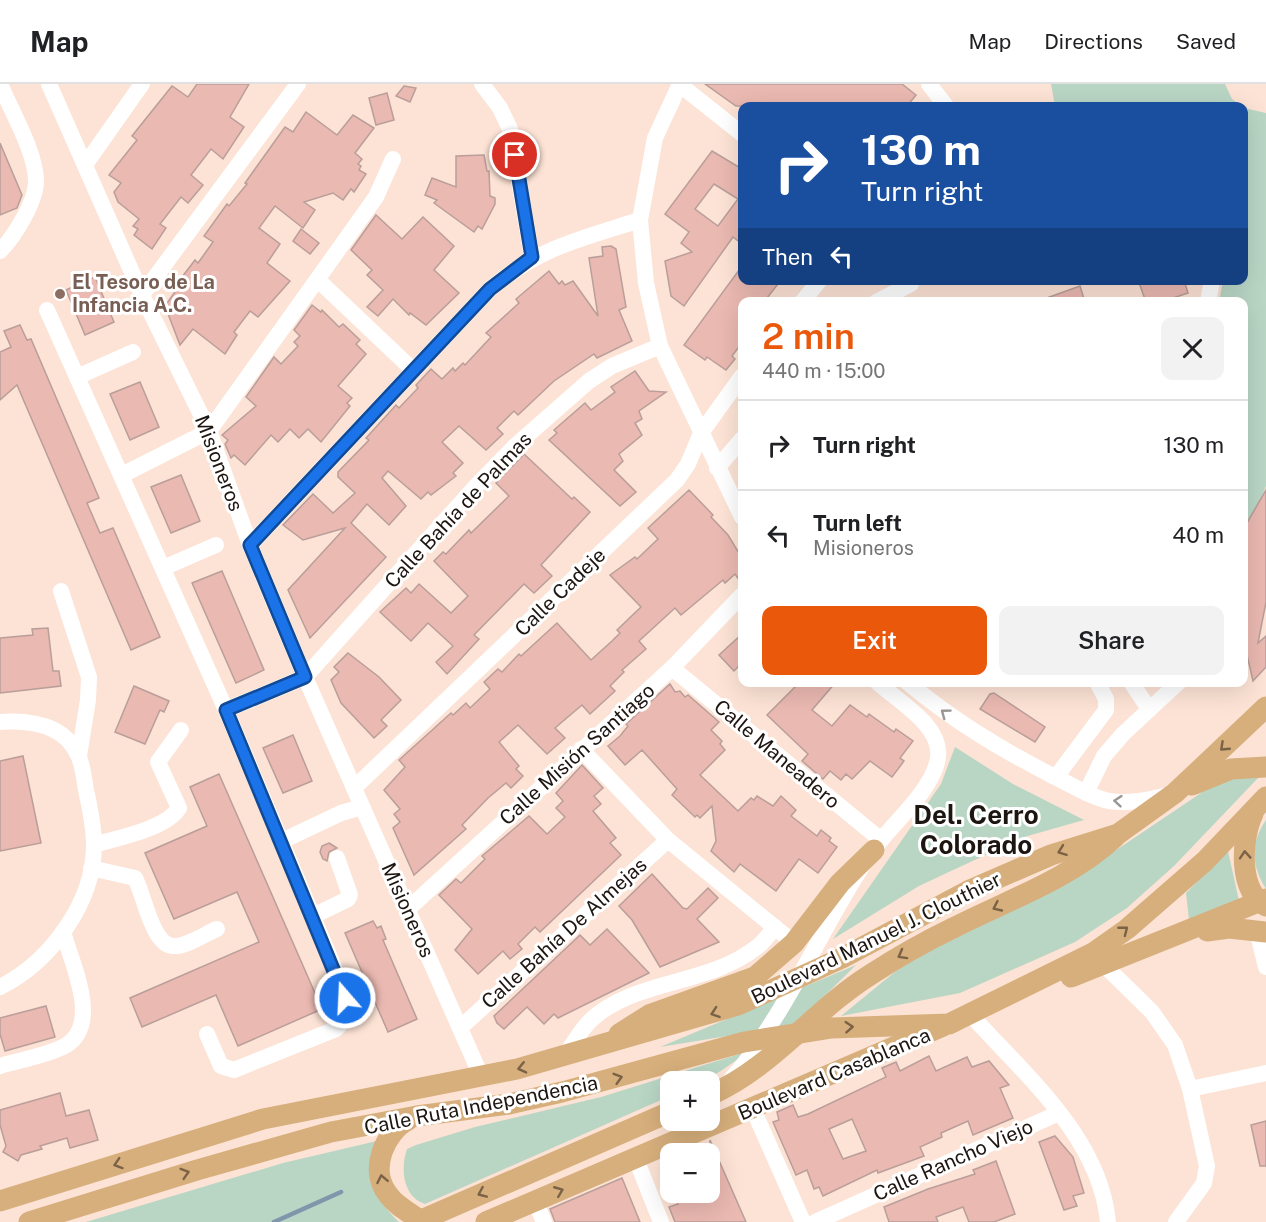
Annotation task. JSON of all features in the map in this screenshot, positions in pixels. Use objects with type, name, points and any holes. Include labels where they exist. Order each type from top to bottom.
[{"type":"main road","name":"Boulevard Manuel J. Clouthier","points":[[598,1047],[694,1020],[773,991],[842,958],[968,891],[1051,855],[1086,842],[1118,834],[1175,793],[1266,707]]},
{"type":"main road","name":"Boulevard Manuel J. Clouthier","points":[[1175,793],[1231,769],[1266,767]]},
{"type":"main road","points":[[1098,960],[1179,935],[1263,902],[1252,892],[1245,855],[1245,836],[1261,803]]},
{"type":"main road","points":[[1098,960],[1127,929],[1205,861],[1261,803]]},
{"type":"main road","name":"Boulevard Casablanca","points":[[720,1089],[866,977],[954,927],[1039,887],[1097,854],[1118,834]]},
{"type":"main road","points":[[598,1047],[649,1015],[755,977],[794,943],[840,883],[877,845]]},
{"type":"main road","points":[[1179,935],[1229,928],[1261,931]]},
{"type":"main road","name":"Calle Ruta Independencia","points":[[29,1222],[274,1147],[417,1116],[509,1104],[562,1092],[744,1042],[832,1028],[949,1024],[1038,981],[1074,977],[1098,960]]},
{"type":"main road","name":"Boulevard Casablanca","points":[[486,1222],[636,1160],[949,1024]]},
{"type":"main road","name":"Calle Ruta Independencia","points":[[0,1201],[263,1119],[481,1077],[598,1047]]},
{"type":"main road","points":[[62,1212],[161,1161],[217,1141],[316,1115],[467,1090],[479,1085],[481,1077]]},
{"type":"main road","points":[[417,1116],[397,1126],[387,1137],[380,1167],[385,1191],[418,1221],[660,1116]]},
{"type":"street","points":[[0,84],[32,160],[36,182],[18,228],[0,251]]},
{"type":"street","name":"Misioneros","points":[[49,84],[142,295],[209,430],[250,545],[305,677],[461,1027],[481,1077]]},
{"type":"street","points":[[85,165],[142,84]]},
{"type":"street","points":[[142,295],[298,84]]},
{"type":"street","points":[[482,84],[500,108],[510,129],[532,257]]},
{"type":"street","points":[[738,131],[679,84],[655,138],[640,220],[646,283],[660,346],[738,509]]},
{"type":"street","points":[[929,84],[943,102]]},
{"type":"street","points":[[122,475],[181,447],[209,430],[376,197],[393,159]]},
{"type":"street","points":[[250,545],[490,289],[532,257],[552,248],[640,220]]},
{"type":"street","points":[[318,280],[413,370]]},
{"type":"street","points":[[806,297],[816,285]]},
{"type":"street","points":[[886,297],[909,285]]},
{"type":"street","points":[[47,310],[226,710],[342,986],[348,1010],[344,1021],[336,1029],[234,1070],[221,1066],[207,1034]]},
{"type":"street","name":"Calle Bahía de Palmas","points":[[305,677],[476,486],[515,446],[589,381],[612,366],[660,346]]},
{"type":"street","points":[[77,377],[133,352]]},
{"type":"street","name":"Calle Cadeje","points":[[354,788],[677,480],[688,464],[700,433],[738,381]]},
{"type":"street","points":[[717,468],[738,444]]},
{"type":"street","points":[[163,568],[216,545]]},
{"type":"street","points":[[0,987],[20,977],[63,932],[85,892],[91,867],[94,845],[79,756],[88,700],[89,676],[62,591]]},
{"type":"street","name":"Calle Misión Santiago","points":[[408,909],[672,668],[738,599]]},
{"type":"street","name":"Calle Maneadero","points":[[672,668],[877,845]]},
{"type":"street","points":[[226,710],[305,677]]},
{"type":"street","points":[[743,1072],[841,902],[877,845],[932,776],[939,758],[931,730],[883,687]]},
{"type":"street","points":[[913,687],[950,717],[1010,754],[1086,793],[1123,802],[1138,802],[1175,793]]},
{"type":"street","points":[[1056,777],[1106,710],[1107,699],[1100,687]]},
{"type":"street","points":[[1134,687],[1149,709]]},
{"type":"street","points":[[1086,793],[1104,756],[1173,687]]},
{"type":"street","points":[[0,722],[21,720],[46,725],[68,737],[79,756]]},
{"type":"street","points":[[94,845],[147,829],[174,816],[179,808],[158,762],[181,730]]},
{"type":"street","points":[[581,749],[668,840],[794,943]]},
{"type":"street","points":[[282,841],[341,813],[362,807]]},
{"type":"street","name":"Calle Bahía De Almejas","points":[[461,1027],[668,840]]},
{"type":"street","points":[[313,916],[348,899],[350,895],[337,858]]},
{"type":"street","points":[[91,867],[135,878],[155,932],[164,944],[174,947],[217,929]]},
{"type":"street","points":[[564,1057],[586,1026],[608,1007],[640,993],[730,964],[758,946],[776,927]]},
{"type":"street","points":[[1261,931],[1266,964]]},
{"type":"street","points":[[0,1066],[62,1047],[75,1040],[82,1030],[84,1012],[82,999],[63,932]]},
{"type":"street","points":[[1098,960],[1152,1012],[1175,1046],[1190,1089],[1207,1166],[1204,1183],[1176,1222]]},
{"type":"street","points":[[970,1014],[1059,1113],[1083,1149],[1104,1190],[1108,1222]]},
{"type":"street","points":[[1190,1089],[1266,1073]]},
{"type":"street","points":[[753,1109],[803,1222]]},
{"type":"street","name":"Calle Rancho Viejo","points":[[815,1222],[1059,1113]]},
{"type":"street","points":[[636,1160],[662,1222]]},
{"type":"street","points":[[535,1201],[544,1222]]},
{"type":"green space","points":[[1051,84],[1225,84],[1236,102],[1054,102]]},
{"type":"green space","points":[[1248,109],[1266,113],[1266,486],[1248,531],[1248,297],[1220,297],[1222,285],[1248,285]]},
{"type":"green space","points":[[955,747],[1013,784],[1084,820],[1024,837],[919,886],[833,939],[941,784]]},
{"type":"green space","points":[[1243,777],[1259,777],[1174,866],[1127,908],[1075,942],[960,993],[841,1016],[896,971],[931,949],[1079,875],[1204,791],[1224,781]]},
{"type":"green space","points":[[1266,820],[1266,889],[1257,871],[1254,854],[1257,837]]},
{"type":"green space","points":[[1228,851],[1239,901],[1189,920],[1186,893]]},
{"type":"green space","points":[[856,965],[795,1025],[660,1047]]},
{"type":"green space","points":[[749,1051],[720,1071],[685,1071]]},
{"type":"green space","points":[[660,1079],[660,1100],[425,1204],[412,1195],[408,1189],[404,1173],[407,1149],[475,1127],[601,1097]]},
{"type":"green space","points":[[381,1140],[376,1184],[382,1202],[399,1222],[86,1222],[283,1163]]},
{"type":"building","points":[[197,84],[249,84],[230,117],[244,127],[223,159],[211,149],[191,175],[203,185],[188,203],[181,197],[160,224],[166,228],[152,249],[134,235],[138,229],[133,226],[139,219],[118,202],[114,192],[121,183],[109,175],[137,140],[132,136],[172,86],[188,97]]},
{"type":"building","points":[[705,84],[902,84],[916,95],[910,102],[738,102],[736,106]]},
{"type":"building","points":[[404,86],[416,88],[410,102],[396,96]]},
{"type":"building","points":[[387,93],[394,120],[376,125],[369,98]]},
{"type":"building","points":[[306,112],[337,135],[353,115],[374,128],[355,153],[362,159],[358,164],[361,166],[359,170],[366,174],[354,192],[351,189],[343,200],[333,193],[304,202],[315,210],[303,228],[275,206],[259,228],[280,244],[267,263],[290,281],[258,317],[250,311],[234,332],[237,335],[225,354],[193,329],[180,345],[165,306],[184,279],[182,277],[195,260],[198,263],[213,242],[204,236],[227,204],[229,206],[247,184],[245,183],[285,127],[293,132]]},
{"type":"building","points":[[0,143],[22,195],[17,208],[0,215]]},
{"type":"building","points":[[712,151],[738,167],[738,199],[738,241],[733,237],[684,306],[671,296],[665,261],[692,252],[681,243],[689,232],[665,214]],"holes":[[[714,184],[738,199],[718,226],[695,209]]]},
{"type":"building","points":[[484,155],[487,171],[489,171],[490,196],[495,198],[495,204],[482,229],[478,226],[474,232],[434,203],[437,200],[425,195],[432,178],[456,187],[456,156]]},
{"type":"building","points":[[376,215],[402,239],[423,217],[454,246],[434,270],[459,293],[426,325],[410,313],[409,315],[393,299],[378,316],[367,307],[383,290],[367,275],[372,270],[351,250]]},
{"type":"building","points":[[301,229],[319,243],[310,254],[293,241]]},
{"type":"building","points":[[611,246],[616,249],[626,307],[619,310],[632,341],[597,358],[594,354],[554,381],[518,415],[514,411],[497,428],[503,434],[486,450],[459,426],[442,442],[463,463],[453,473],[456,476],[431,495],[428,492],[421,499],[388,471],[382,478],[406,506],[389,525],[367,504],[351,523],[386,557],[310,638],[288,590],[345,528],[303,540],[283,525],[313,494],[333,513],[355,493],[338,477],[338,472],[369,440],[366,438],[396,405],[399,408],[418,388],[416,385],[431,369],[442,379],[453,368],[455,371],[463,363],[465,365],[491,337],[486,333],[519,303],[516,299],[549,271],[559,284],[562,281],[565,285],[573,281],[598,316],[589,258],[603,256],[602,247]]},
{"type":"building","points":[[738,271],[738,285],[777,285],[768,297],[738,297],[738,348],[732,356],[735,359],[726,370],[707,357],[705,360],[684,345]]},
{"type":"building","points":[[95,277],[114,322],[85,335],[66,290]]},
{"type":"building","points":[[1140,285],[1186,285],[1188,293],[1176,297],[1144,297]]},
{"type":"building","points":[[1080,286],[1083,297],[1049,297]]},
{"type":"building","points":[[312,305],[321,312],[322,310],[339,327],[343,324],[360,340],[356,344],[366,354],[338,386],[352,398],[347,403],[350,406],[321,442],[308,429],[299,438],[290,429],[278,442],[271,435],[245,465],[234,455],[231,458],[225,444],[228,440],[222,435],[256,406],[246,397],[274,357],[281,364],[298,346],[294,342],[300,336],[294,330]]},
{"type":"building","points":[[20,325],[27,340],[31,339],[99,498],[87,503],[100,533],[113,528],[160,637],[131,650],[17,385],[0,400],[0,352],[11,347],[4,331]]},
{"type":"building","points":[[635,371],[649,391],[666,392],[639,411],[642,419],[635,423],[642,435],[619,454],[623,461],[614,470],[636,492],[620,506],[549,440],[557,433],[554,430],[585,403],[591,410],[615,392],[611,387]]},
{"type":"building","points":[[140,382],[159,427],[130,440],[110,394]]},
{"type":"building","points":[[524,454],[572,499],[574,497],[590,512],[541,565],[552,576],[534,593],[524,584],[474,635],[479,639],[447,674],[436,662],[453,646],[428,623],[411,641],[380,612],[406,588],[411,593],[419,584],[451,613],[468,596],[434,561],[443,552],[446,554],[469,530],[471,533],[509,496],[496,483]]},
{"type":"building","points":[[181,475],[200,521],[171,533],[151,487]]},
{"type":"building","points":[[689,490],[713,515],[711,517],[728,535],[738,551],[738,578],[735,574],[725,583],[723,580],[681,615],[675,608],[639,641],[646,649],[622,670],[624,672],[610,686],[615,691],[590,714],[582,705],[555,728],[565,738],[547,754],[518,725],[499,742],[519,766],[516,769],[523,776],[511,788],[506,783],[488,798],[462,825],[466,829],[414,875],[393,828],[400,822],[394,814],[400,809],[384,790],[405,767],[399,760],[451,713],[453,715],[466,703],[470,708],[490,689],[484,682],[498,669],[502,672],[519,654],[521,656],[557,623],[591,660],[612,641],[620,633],[617,630],[641,607],[610,575],[635,557],[637,559],[658,539],[648,528]]},
{"type":"building","points":[[1266,490],[1266,602],[1258,643],[1266,636],[1266,667],[1253,681],[1248,659],[1248,521]]},
{"type":"building","points":[[222,571],[264,670],[236,683],[192,583]]},
{"type":"building","points":[[48,628],[53,671],[59,671],[61,686],[0,693],[0,638],[33,635],[32,629]]},
{"type":"building","points":[[738,638],[738,667],[734,671],[719,655]]},
{"type":"building","points":[[348,653],[379,677],[401,700],[381,720],[387,726],[374,738],[341,703],[331,680],[339,672],[334,667]]},
{"type":"building","points":[[670,684],[675,692],[680,691],[685,697],[688,695],[719,722],[711,730],[722,741],[720,744],[725,750],[700,775],[738,811],[751,798],[754,800],[757,796],[773,806],[781,796],[796,810],[791,816],[817,836],[821,830],[837,847],[818,873],[799,859],[776,891],[740,864],[734,872],[711,851],[716,841],[712,806],[700,818],[697,815],[695,817],[672,795],[677,789],[642,750],[625,765],[608,746],[620,736],[628,726],[626,724]]},
{"type":"building","points":[[134,686],[169,701],[164,712],[160,710],[145,744],[115,732]]},
{"type":"building","points":[[795,687],[832,687],[812,710],[832,726],[850,705],[867,717],[869,714],[894,732],[896,729],[913,741],[900,758],[904,761],[892,777],[870,761],[852,779],[846,774],[841,780],[830,771],[823,779],[802,761],[808,754],[767,715]]},
{"type":"building","points":[[994,693],[1045,727],[1035,742],[980,709],[990,694]]},
{"type":"building","points":[[293,735],[312,781],[283,793],[263,748]]},
{"type":"building","points":[[23,756],[41,843],[0,851],[0,761]]},
{"type":"building","points":[[582,765],[603,788],[594,796],[601,804],[593,811],[616,838],[610,843],[621,855],[540,932],[535,927],[518,944],[522,949],[510,959],[503,951],[478,974],[455,950],[472,929],[439,895],[456,879],[461,883],[485,859],[482,856],[529,816],[547,834],[565,817],[556,808],[563,801],[556,793]]},
{"type":"building","points":[[219,774],[322,1009],[238,1046],[216,995],[142,1027],[130,998],[259,942],[237,892],[174,919],[145,853],[207,826],[190,787]]},
{"type":"building","points":[[329,843],[337,848],[329,852],[327,861],[323,859],[320,852],[322,846]]},
{"type":"building","points":[[652,874],[683,908],[687,909],[708,888],[718,898],[697,919],[719,942],[660,967],[632,920],[619,906]]},
{"type":"building","points":[[373,921],[377,928],[381,926],[386,939],[383,940],[417,1019],[388,1032],[345,933]]},
{"type":"building","points":[[607,929],[649,973],[558,1018],[554,1014],[544,1024],[527,1007],[504,1029],[497,1023],[494,1016],[580,935],[590,945]]},
{"type":"building","points":[[46,1006],[55,1037],[5,1051],[0,1034],[0,1018]]},
{"type":"building","points":[[929,1056],[936,1071],[967,1057],[972,1067],[989,1061],[1009,1085],[1000,1088],[1013,1118],[973,1135],[968,1121],[941,1133],[942,1137],[920,1147],[924,1156],[878,1173],[877,1170],[823,1196],[819,1187],[814,1189],[807,1170],[796,1175],[773,1122],[779,1120],[777,1112],[793,1105],[798,1117],[808,1114],[886,1077],[882,1068],[896,1062],[900,1071]],"holes":[[[852,1119],[866,1151],[843,1159],[829,1129]]]},
{"type":"building","points":[[60,1093],[66,1116],[89,1110],[98,1140],[70,1148],[67,1138],[40,1146],[42,1149],[21,1155],[18,1161],[3,1152],[6,1146],[0,1125],[0,1110]]},
{"type":"building","points":[[1266,1121],[1266,1166],[1260,1166],[1251,1125]]},
{"type":"building","points":[[1055,1136],[1073,1157],[1084,1193],[1073,1196],[1077,1206],[1064,1210],[1039,1142]]},
{"type":"building","points":[[996,1161],[1015,1214],[994,1222],[969,1222],[963,1207],[936,1217],[938,1222],[889,1222],[884,1207],[928,1189],[975,1174],[973,1170]]},
{"type":"building","points":[[720,1163],[746,1222],[675,1222],[669,1207],[678,1204],[720,1203]]},
{"type":"building","points":[[622,1178],[640,1222],[555,1222],[550,1209]]},
{"type":"waterway","points":[[274,1222],[341,1192]]},
{"type":"place","name":"El Tesoro de La Infancia A.C.","points":[[60,294]]},
{"type":"district","name":"Del. Cerro Colorado","points":[[976,829]]},
{"type":"route","points":[[345,998],[342,986],[226,710],[305,677],[250,545],[490,289],[532,257],[515,155]]}]
